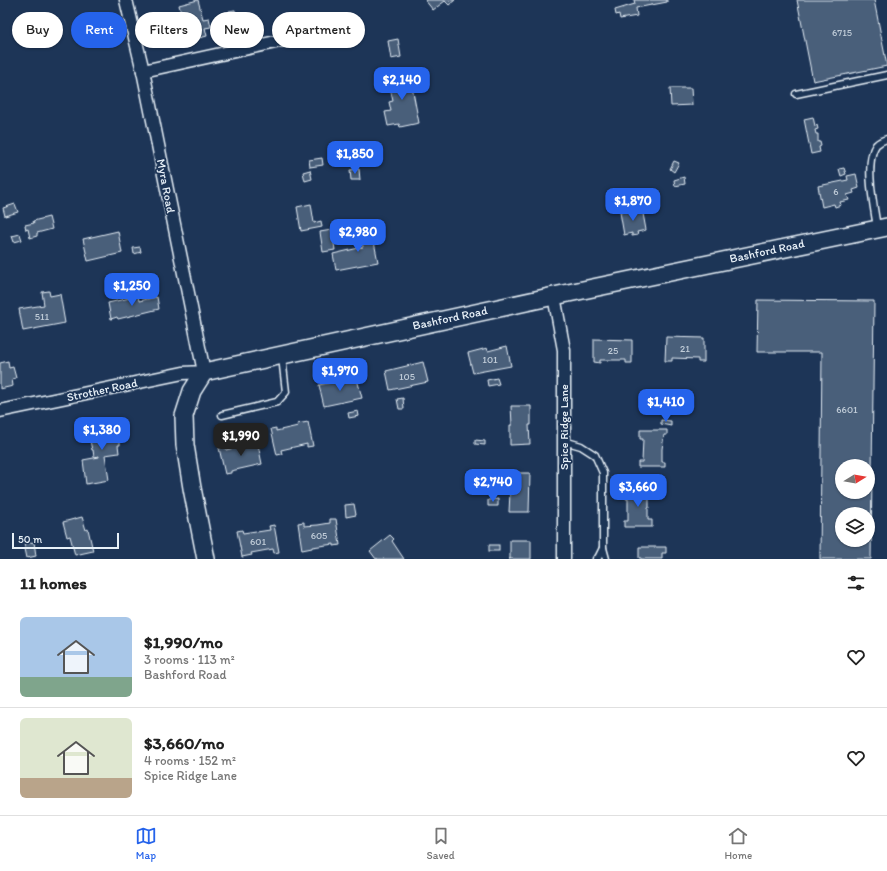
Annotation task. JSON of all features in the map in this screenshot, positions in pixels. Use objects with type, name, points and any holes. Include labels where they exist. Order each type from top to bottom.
[{"type":"street","name":"Myra Road","points":[[126,0],[143,71],[204,372]]},
{"type":"street","points":[[143,71],[272,43]]},
{"type":"street","name":"Bashford Road","points":[[204,372],[554,296],[882,228]]},
{"type":"street","name":"Spice Ridge Lane","points":[[554,296],[564,350],[564,559]]},
{"type":"street","points":[[204,372],[192,391],[184,416],[185,445],[206,559]]},
{"type":"street","name":"Strother Road","points":[[0,411],[183,373],[204,372]]},
{"type":"lane","points":[[796,94],[887,75]]},
{"type":"lane","points":[[882,228],[871,191],[870,171],[877,144],[887,139]]},
{"type":"lane","points":[[222,415],[277,402],[286,392],[282,355]]},
{"type":"lane","points":[[564,440],[581,446],[595,455],[603,473],[603,548],[606,559]]},
{"type":"lane","points":[[596,559],[603,548]]},
{"type":"building","points":[[198,0],[201,12],[181,12],[179,5]]},
{"type":"building","points":[[425,0],[455,0],[449,5],[445,1],[433,10]]},
{"type":"building","points":[[634,0],[667,0],[667,2],[636,8],[637,16],[620,19],[619,14],[616,15],[615,10],[635,4]]},
{"type":"building","points":[[797,0],[874,0],[887,66],[813,81]]},
{"type":"building","points":[[202,15],[203,19],[209,18],[210,27],[205,28],[207,36],[202,37]]},
{"type":"building","points":[[398,39],[401,57],[391,59],[388,41]]},
{"type":"building","points":[[409,71],[419,123],[400,127],[399,124],[388,126],[385,112],[391,111],[389,102],[393,101],[387,75]]},
{"type":"building","points":[[670,88],[691,88],[692,105],[671,106]]},
{"type":"building","points":[[813,117],[815,126],[817,125],[818,129],[815,130],[816,134],[818,134],[818,142],[820,142],[821,146],[819,147],[820,152],[811,154],[804,119]]},
{"type":"building","points":[[322,158],[323,165],[310,167],[309,160]]},
{"type":"building","points":[[674,161],[679,163],[674,172],[670,169]]},
{"type":"building","points":[[844,168],[846,174],[841,176],[839,169]]},
{"type":"building","points":[[359,169],[360,180],[351,180],[350,170]]},
{"type":"building","points":[[310,170],[312,179],[305,181],[303,172]]},
{"type":"building","points":[[856,174],[859,188],[853,190],[854,193],[847,195],[849,200],[840,202],[841,205],[835,207],[834,204],[822,207],[818,186],[848,180],[847,176]]},
{"type":"building","points":[[684,177],[685,184],[675,186],[674,180]]},
{"type":"building","points":[[630,199],[631,206],[624,207],[623,200]]},
{"type":"building","points":[[15,204],[18,212],[5,216],[3,208]]},
{"type":"building","points":[[311,204],[314,223],[321,221],[322,227],[301,231],[297,207]]},
{"type":"building","points":[[642,208],[646,230],[637,232],[638,235],[632,236],[632,233],[624,235],[620,212]]},
{"type":"building","points":[[49,217],[52,229],[37,233],[37,236],[30,238],[28,229],[26,230],[25,225],[34,223],[33,221]]},
{"type":"building","points":[[371,227],[378,262],[336,270],[333,254],[363,247],[360,229]]},
{"type":"building","points":[[332,230],[335,250],[323,252],[320,232]]},
{"type":"building","points":[[118,231],[122,253],[88,261],[83,239]]},
{"type":"building","points":[[20,234],[22,240],[14,242],[12,236]]},
{"type":"building","points":[[140,247],[141,252],[134,254],[133,248]]},
{"type":"building","points":[[49,291],[50,296],[60,294],[65,323],[23,331],[19,309],[44,305],[42,292]]},
{"type":"building","points":[[138,296],[139,301],[157,297],[159,309],[118,319],[117,317],[111,319],[108,303]]},
{"type":"building","points":[[758,300],[874,301],[872,459],[835,459],[835,499],[872,499],[872,507],[835,507],[835,547],[871,547],[871,559],[820,559],[822,352],[757,352]]},
{"type":"building","points":[[666,337],[704,338],[704,362],[698,362],[698,359],[672,358],[672,361],[665,361]]},
{"type":"building","points":[[594,339],[632,340],[632,363],[626,363],[626,360],[600,360],[600,363],[594,362]]},
{"type":"building","points":[[507,346],[511,366],[473,373],[468,353],[487,348],[488,351]]},
{"type":"building","points":[[8,361],[9,368],[13,367],[16,378],[12,379],[13,386],[0,389],[0,363]]},
{"type":"building","points":[[423,362],[428,382],[390,390],[386,371]]},
{"type":"building","points":[[497,378],[499,384],[488,386],[487,380]]},
{"type":"building","points":[[357,379],[362,398],[324,406],[319,385]]},
{"type":"building","points":[[403,398],[404,409],[399,409],[397,399]]},
{"type":"building","points":[[511,406],[531,406],[531,425],[529,425],[530,444],[510,445],[510,425],[512,425]]},
{"type":"building","points":[[358,411],[359,416],[349,418],[348,413]]},
{"type":"building","points":[[116,419],[118,429],[122,428],[123,439],[120,440],[120,445],[118,445],[119,453],[105,455],[109,480],[86,484],[83,460],[99,457],[94,457],[89,436],[98,434],[96,423]]},
{"type":"building","points":[[661,420],[671,421],[671,426],[661,424]]},
{"type":"building","points":[[308,422],[313,446],[307,447],[307,444],[281,450],[282,454],[277,455],[271,429],[276,428],[276,431]]},
{"type":"building","points":[[640,430],[667,430],[667,435],[664,435],[662,449],[662,462],[665,462],[665,467],[638,467],[638,462],[642,462],[643,439],[640,439]]},
{"type":"building","points":[[257,440],[262,464],[231,471],[231,473],[225,474],[219,448],[225,447],[226,450],[247,445],[247,443]]},
{"type":"building","points":[[475,440],[485,441],[485,445],[475,444]]},
{"type":"building","points":[[511,473],[530,473],[529,512],[509,512]]},
{"type":"building","points":[[626,489],[653,489],[653,495],[649,494],[648,508],[648,520],[652,520],[652,527],[624,527],[624,521],[628,521],[628,499],[626,499]]},
{"type":"building","points":[[498,499],[498,506],[488,506],[488,500]]},
{"type":"building","points":[[354,504],[356,515],[346,517],[345,505]]},
{"type":"building","points":[[82,517],[86,530],[88,529],[93,551],[75,555],[70,536],[67,537],[63,522]]},
{"type":"building","points":[[330,519],[336,519],[340,545],[334,546],[334,544],[302,550],[298,523],[304,522],[304,526],[318,525],[330,523]]},
{"type":"building","points":[[274,525],[279,552],[274,553],[273,549],[251,553],[252,555],[242,557],[237,531],[242,530],[243,533],[270,530],[269,526]]},
{"type":"building","points":[[390,535],[394,539],[392,541],[404,559],[376,559],[370,551]]},
{"type":"building","points":[[510,540],[531,540],[531,559],[510,559]]},
{"type":"building","points":[[34,542],[36,556],[27,558],[24,544]]},
{"type":"building","points":[[489,545],[499,545],[499,551],[489,551]]},
{"type":"building","points":[[639,547],[666,547],[666,553],[662,553],[662,559],[641,559],[639,558]]}]
